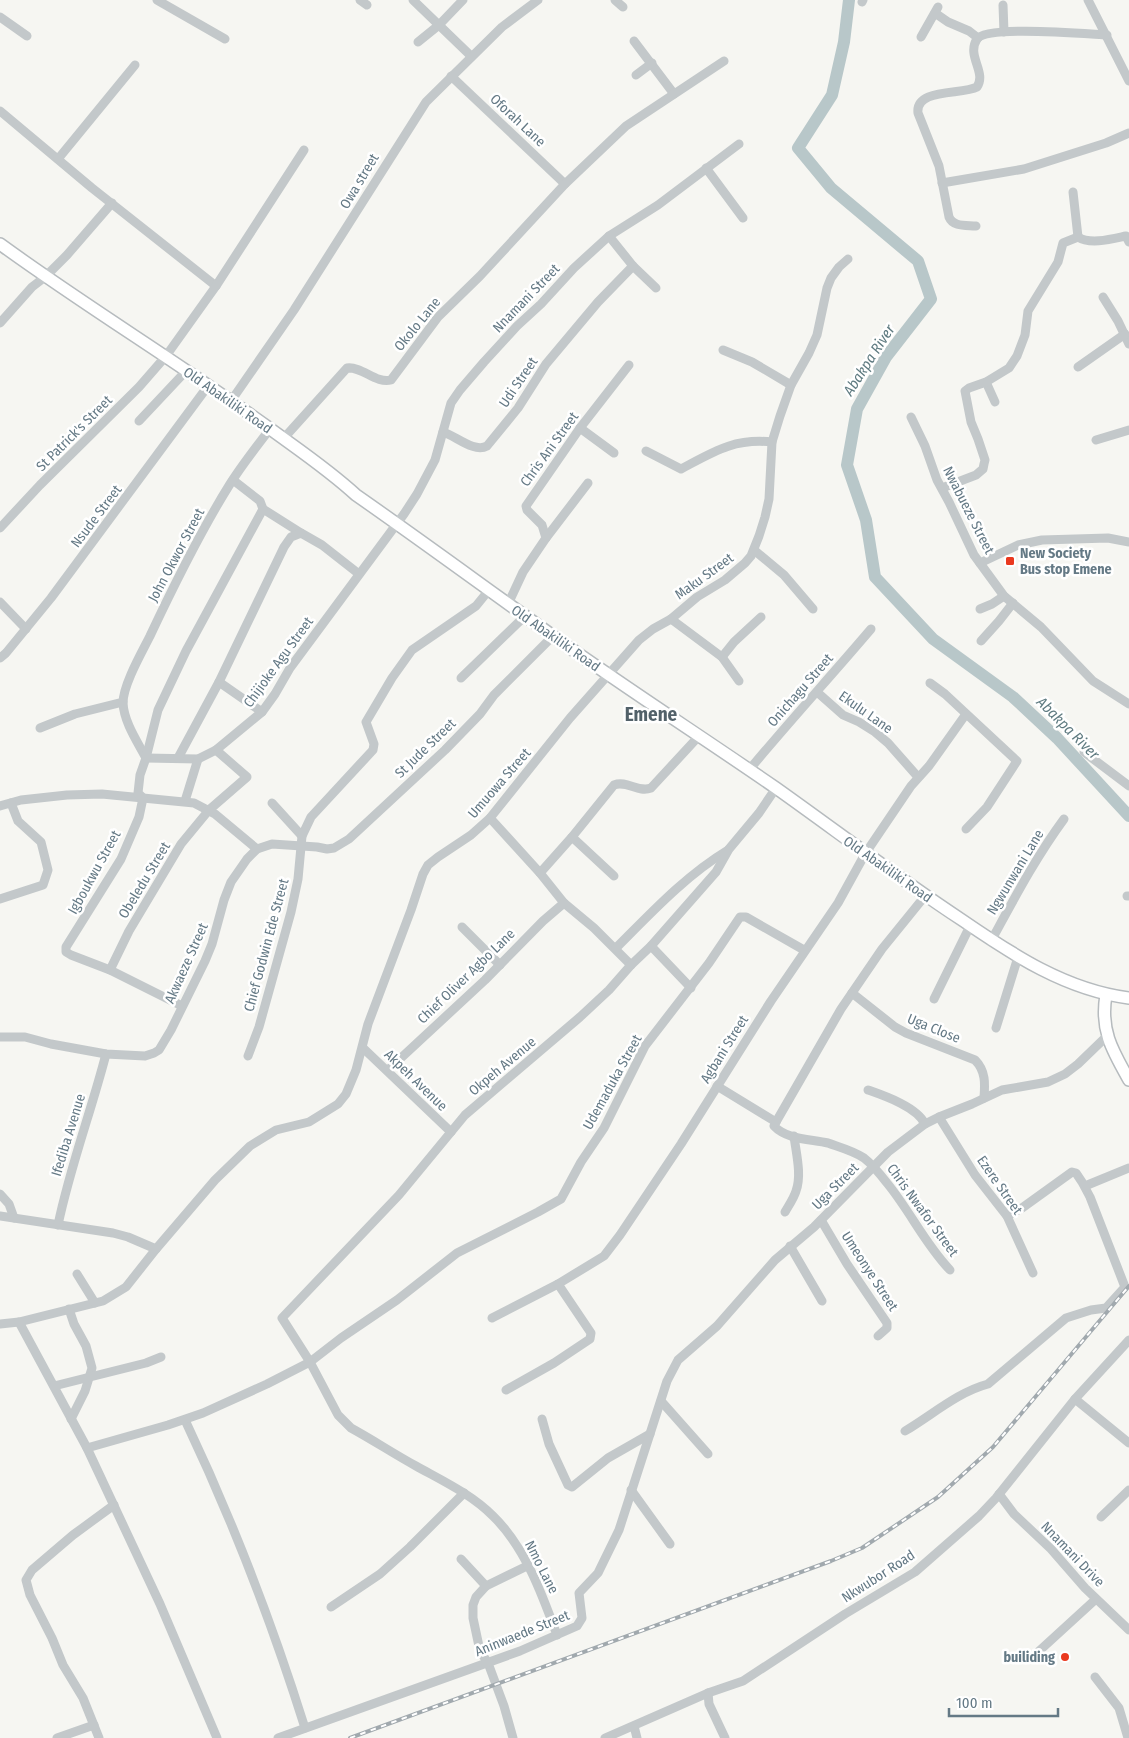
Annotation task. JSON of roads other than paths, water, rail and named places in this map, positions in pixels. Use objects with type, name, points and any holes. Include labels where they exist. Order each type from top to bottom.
[{"type":"main road","name":"Old Abakiliki Road","points":[[0,244],[45,277],[166,356],[270,428],[335,476],[356,495],[508,604],[776,788],[925,896],[1018,957],[1053,975],[1106,994],[1128,997]]},
{"type":"main road","points":[[1106,994],[1104,1015],[1107,1036],[1110,1047],[1129,1080]]},
{"type":"street","points":[[157,0],[226,39]]},
{"type":"street","points":[[412,0],[471,56]]},
{"type":"street","points":[[418,42],[439,25],[463,0]]},
{"type":"street","name":"Owa street","points":[[231,401],[294,310],[418,112],[434,93],[502,27],[538,0]]},
{"type":"street","points":[[615,0],[623,7]]},
{"type":"street","points":[[1088,0],[1107,34],[1129,81]]},
{"type":"street","points":[[1003,5],[1004,32]]},
{"type":"street","points":[[921,37],[937,10],[978,38],[1012,30],[1107,34]]},
{"type":"street","points":[[0,18],[27,36]]},
{"type":"street","points":[[976,226],[956,224],[951,221],[947,211],[936,159],[918,113],[918,104],[921,100],[930,96],[966,91],[977,87],[981,78],[974,55],[978,38]]},
{"type":"street","points":[[634,41],[674,94]]},
{"type":"street","points":[[565,184],[626,126],[724,61]]},
{"type":"street","points":[[636,75],[652,63]]},
{"type":"street","points":[[58,159],[135,65]]},
{"type":"street","name":"Oforah Lane","points":[[451,76],[565,184]]},
{"type":"street","points":[[0,112],[216,286]]},
{"type":"street","points":[[942,183],[1024,169],[1106,143],[1129,133]]},
{"type":"street","name":"Nnamani Street","points":[[396,523],[411,503],[429,472],[437,454],[450,403],[517,326],[541,304],[574,268],[609,236],[658,205],[739,144]]},
{"type":"street","name":"St Patrick's Street","points":[[0,528],[40,485],[139,387],[166,356],[216,286],[304,150]]},
{"type":"street","points":[[706,168],[743,218]]},
{"type":"street","name":"Okolo Lane","points":[[284,438],[347,368],[350,367],[365,372],[385,381],[391,380],[438,317],[480,276],[565,184]]},
{"type":"street","points":[[1073,192],[1078,237]]},
{"type":"street","points":[[0,323],[32,286],[45,277],[67,255],[112,203]]},
{"type":"street","points":[[609,236],[633,266],[656,288]]},
{"type":"street","points":[[942,488],[976,474],[983,469],[985,460],[971,422],[965,391],[986,382],[1009,368],[1017,356],[1025,335],[1028,311],[1058,262],[1063,244],[1078,237],[1096,240],[1126,236],[1129,242]]},
{"type":"street","name":"Maku Street","points":[[609,675],[639,640],[671,619],[697,597],[725,580],[745,563],[754,550],[769,499],[772,442],[791,385],[817,335],[829,283],[839,267],[848,259]]},
{"type":"street","name":"Udi Street","points":[[442,432],[456,437],[474,448],[481,449],[487,446],[518,408],[546,364],[603,296],[633,266]]},
{"type":"street","points":[[1103,297],[1129,344]]},
{"type":"street","points":[[1078,367],[1125,334]]},
{"type":"street","points":[[723,350],[752,362],[791,385]]},
{"type":"street","name":"Chris Ani Street","points":[[546,538],[542,524],[527,510],[526,506],[580,428],[629,364]]},
{"type":"street","points":[[139,421],[186,370]]},
{"type":"street","points":[[986,382],[995,402]]},
{"type":"street","name":"Nsude Street","points":[[0,658],[26,629],[116,512],[208,386]]},
{"type":"street","name":"Nwabueze Street","points":[[911,417],[925,446],[937,480],[969,546],[1004,596],[1041,627],[1094,681],[1129,704]]},
{"type":"street","name":"John Okwor Street","points":[[123,702],[136,663],[216,508],[232,480],[270,428]]},
{"type":"street","points":[[580,428],[614,453]]},
{"type":"street","points":[[1096,440],[1129,430]]},
{"type":"street","points":[[646,451],[681,470],[722,447],[750,442],[772,442]]},
{"type":"street","points":[[232,480],[260,501],[263,509],[322,545],[359,574]]},
{"type":"street","points":[[508,604],[523,572],[566,509],[588,483]]},
{"type":"street","points":[[146,758],[162,701],[186,651],[263,509]]},
{"type":"street","name":"Chijioke Agu Street","points":[[146,758],[198,759],[216,750],[262,712],[290,668],[396,523]]},
{"type":"street","points":[[178,758],[219,682],[284,547],[291,537],[301,533]]},
{"type":"street","points":[[980,564],[1018,545],[1042,540],[1108,538],[1129,542]]},
{"type":"street","points":[[754,550],[788,579],[813,609]]},
{"type":"street","name":"Chief Godwin Ede Street","points":[[248,1056],[259,1027],[296,891],[301,841],[311,817],[373,750],[374,744],[366,722],[403,661],[412,650],[428,637],[476,606],[489,590]]},
{"type":"street","points":[[980,609],[1004,596]]},
{"type":"street","points":[[0,602],[26,629]]},
{"type":"street","points":[[981,641],[1013,603]]},
{"type":"street","points":[[461,678],[525,616]]},
{"type":"street","points":[[722,657],[734,642],[761,617]]},
{"type":"street","points":[[671,619],[722,657],[739,681]]},
{"type":"street","name":"Onichagu Street","points":[[749,770],[871,629]]},
{"type":"street","name":"St Jude Street","points":[[301,841],[327,849],[334,848],[349,839],[445,750],[480,714],[494,695],[553,636]]},
{"type":"street","name":"Umuowa Street","points":[[0,1324],[18,1322],[103,1301],[126,1287],[215,1180],[250,1146],[276,1130],[309,1122],[338,1104],[346,1094],[353,1078],[363,1048],[368,1024],[411,910],[422,874],[428,865],[465,840],[490,818],[570,718],[609,675]]},
{"type":"street","points":[[219,682],[262,712]]},
{"type":"street","points":[[930,683],[945,694],[1018,761],[987,807],[966,829]]},
{"type":"street","name":"Ekulu Lane","points":[[817,692],[843,715],[875,732],[888,743],[918,777]]},
{"type":"street","points":[[40,728],[75,714],[123,702],[127,721],[146,758]]},
{"type":"street","points":[[865,854],[911,786],[929,766],[966,714]]},
{"type":"street","points":[[540,873],[614,785],[623,783],[642,790],[651,788],[699,736]]},
{"type":"street","name":"Obeledu Street","points":[[110,970],[129,932],[181,844],[209,810],[247,777],[216,750]]},
{"type":"street","points":[[1084,752],[1129,786]]},
{"type":"street","name":"Igboukwu Street","points":[[110,970],[70,955],[66,952],[66,947],[121,859],[139,817],[143,798],[138,793],[140,775],[146,758]]},
{"type":"street","points":[[185,801],[198,759]]},
{"type":"street","points":[[490,818],[504,831],[564,903],[616,948],[632,965],[716,872],[729,849],[776,788]]},
{"type":"street","points":[[0,806],[67,795],[102,794],[194,802],[209,810],[257,848],[272,844],[301,841]]},
{"type":"street","points":[[0,898],[43,885],[48,870],[41,842],[18,821],[12,803]]},
{"type":"street","points":[[272,803],[301,841]]},
{"type":"street","name":"Ngwunwani Lane","points":[[991,940],[1048,841],[1064,819]]},
{"type":"street","points":[[572,837],[614,876]]},
{"type":"street","name":"Akwaeze Street","points":[[106,1054],[145,1056],[159,1050],[212,944],[231,882],[241,866],[257,848]]},
{"type":"street","points":[[616,948],[673,892],[709,862],[729,849]]},
{"type":"street","name":"Agbani Street","points":[[558,1284],[604,1256],[681,1144],[804,950],[838,903],[865,854]]},
{"type":"street","points":[[874,1166],[862,1157],[828,1143],[794,1136],[774,1126],[832,1023],[882,949],[925,896]]},
{"type":"street","name":"Chief Oliver Agbo Lane","points":[[388,1070],[564,903]]},
{"type":"street","name":"Udemaduka Street","points":[[86,1448],[185,1420],[267,1384],[310,1362],[341,1338],[397,1300],[457,1253],[561,1199],[581,1162],[604,1128],[645,1046],[690,988],[740,917],[746,917],[804,950]]},
{"type":"street","points":[[934,999],[970,926]]},
{"type":"street","points":[[462,927],[500,965]]},
{"type":"street","points":[[651,946],[690,988]]},
{"type":"street","points":[[996,1028],[1018,957]]},
{"type":"street","name":"Okpeh Avenue","points":[[310,1362],[282,1318],[398,1195],[451,1132],[481,1101],[580,1017],[632,965]]},
{"type":"street","points":[[110,970],[182,1006]]},
{"type":"street","name":"Uga Close","points":[[852,993],[895,1027],[915,1037],[975,1060],[984,1075],[984,1098]]},
{"type":"street","points":[[0,1035],[25,1037],[51,1044],[106,1054]]},
{"type":"street","name":"Uga Street","points":[[650,1434],[667,1381],[678,1360],[717,1326],[774,1260],[821,1220],[888,1152],[925,1124],[939,1117],[1002,1090],[1048,1082],[1065,1074],[1107,1036]]},
{"type":"street","name":"Akpeh Avenue","points":[[363,1048],[451,1132]]},
{"type":"street","name":"Ifediba Avenue","points":[[58,1225],[68,1179],[106,1054]]},
{"type":"street","points":[[716,1086],[776,1122]]},
{"type":"street","points":[[868,1090],[911,1110],[923,1119],[925,1124]]},
{"type":"street","name":"Ezere Street","points":[[939,1117],[975,1175],[1007,1216],[1033,1273]]},
{"type":"street","points":[[785,1212],[798,1186],[794,1136]]},
{"type":"street","name":"Chris Nwafor Street","points":[[874,1166],[907,1208],[936,1255],[950,1270]]},
{"type":"street","points":[[1085,1186],[1129,1168]]},
{"type":"street","points":[[905,1431],[957,1397],[976,1387],[988,1384],[1066,1318],[1090,1310],[1106,1308],[1125,1287],[1085,1186],[1076,1173],[1072,1172],[1022,1208],[1007,1216]]},
{"type":"street","points":[[0,1194],[9,1204],[14,1218]]},
{"type":"street","points":[[0,1216],[113,1233],[156,1249]]},
{"type":"street","name":"Umeonye Street","points":[[821,1220],[846,1264],[887,1323],[887,1328],[878,1336]]},
{"type":"street","points":[[790,1246],[822,1301]]},
{"type":"street","points":[[77,1274],[95,1303]]},
{"type":"street","points":[[492,1318],[558,1284],[592,1333],[590,1339],[554,1363],[506,1390]]},
{"type":"street","points":[[69,1309],[74,1324],[86,1346],[92,1368],[91,1376],[71,1419]]},
{"type":"street","points":[[18,1322],[54,1386],[114,1505],[185,1661],[217,1738]]},
{"type":"street","name":"Nkwubor Road","points":[[605,1738],[751,1676],[845,1614],[902,1580],[964,1529],[999,1494],[1075,1399],[1129,1340]]},
{"type":"street","points":[[54,1386],[146,1363],[161,1357]]},
{"type":"street","name":"Nmo Lane","points":[[310,1362],[338,1415],[351,1428],[464,1493],[494,1516],[518,1548],[538,1587],[557,1636]]},
{"type":"street","points":[[1075,1399],[1129,1443]]},
{"type":"street","points":[[661,1401],[708,1454]]},
{"type":"street","points":[[542,1419],[549,1444],[568,1485],[572,1487],[608,1458],[650,1434]]},
{"type":"street","points":[[185,1420],[212,1478],[265,1610],[286,1665],[305,1728]]},
{"type":"street","name":"Aninwaede Street","points":[[278,1738],[488,1662],[557,1636],[577,1626],[582,1618],[579,1594],[598,1573],[606,1558],[618,1530],[650,1434]]},
{"type":"street","points":[[631,1490],[670,1544]]},
{"type":"street","points":[[1101,1517],[1129,1490]]},
{"type":"street","points":[[331,1606],[380,1574],[464,1493]]},
{"type":"street","name":"Nnamani Drive","points":[[999,1494],[1014,1514],[1051,1549],[1096,1599],[1129,1630]]},
{"type":"street","points":[[99,1738],[83,1698],[63,1665],[52,1638],[30,1595],[26,1580],[32,1570],[73,1535],[114,1505]]},
{"type":"street","points":[[462,1559],[486,1586]]},
{"type":"street","points":[[513,1738],[488,1662],[480,1650],[473,1618],[473,1605],[476,1597],[486,1586],[527,1566]]},
{"type":"street","points":[[1038,1652],[1096,1599]]},
{"type":"street","points":[[1095,1677],[1119,1708],[1128,1738]]},
{"type":"street","points":[[708,1693],[709,1704],[725,1738]]},
{"type":"street","points":[[57,1738],[94,1725]]},
{"type":"street","points":[[634,1726],[637,1738]]},
{"type":"waterway","name":"Abakpa River","points":[[849,0],[844,42],[832,95],[798,148],[831,188],[918,261],[931,299],[886,357],[857,409],[847,465],[866,520],[875,577],[933,639],[1013,697],[1057,738],[1129,816]]},
{"type":"railway","points":[[350,1738],[862,1548],[938,1497],[993,1447],[1129,1286]]},
{"type":"place","name":"New Society Bus stop Emene","points":[[1010,561]]},
{"type":"place","name":"builiding","points":[[1065,1657]]},
{"type":"district","name":"Emene","points":[[651,714]]}]
